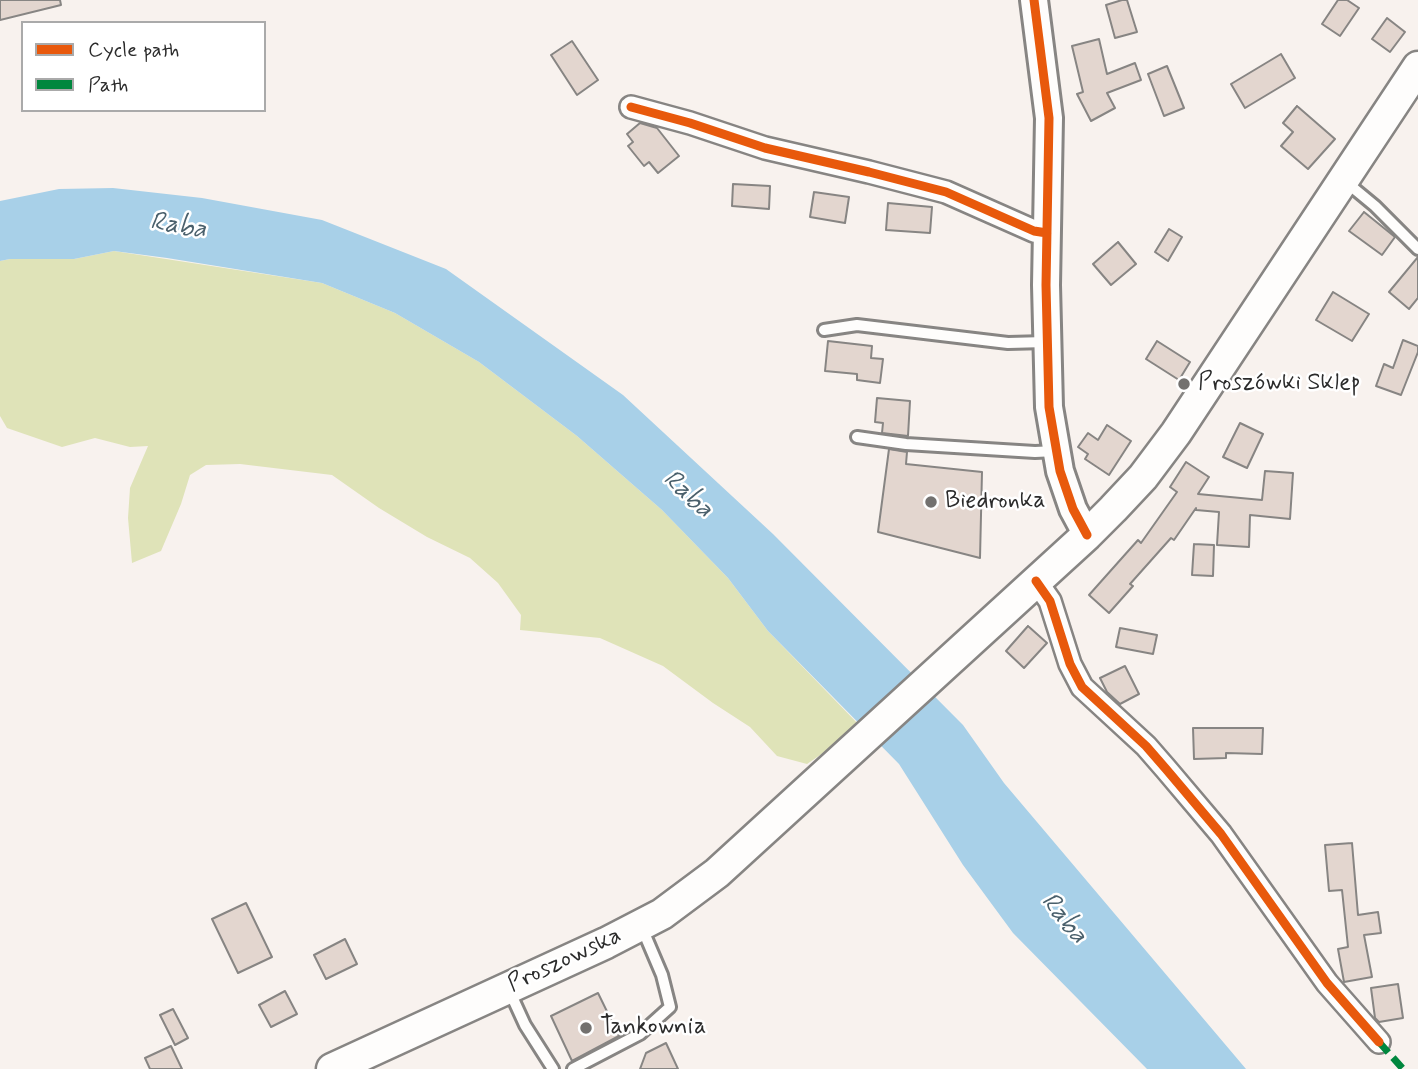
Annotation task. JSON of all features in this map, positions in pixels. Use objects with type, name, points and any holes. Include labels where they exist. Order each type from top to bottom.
[{"type":"main road","name":"Proszowska","points":[[332,1069],[662,914],[717,873],[1087,535],[1143,477],[1176,433],[1418,67]]},
{"type":"street","points":[[1034,0],[1049,118],[1046,342],[1049,407],[1060,471],[1073,509],[1087,535]]},
{"type":"street","points":[[631,107],[765,148],[946,192],[1034,231],[1047,233]]},
{"type":"street","points":[[1036,581],[1051,601],[1070,664],[1082,687],[1146,746],[1221,834],[1327,983],[1379,1042]]},
{"type":"lane","points":[[1344,180],[1375,206],[1418,249]]},
{"type":"lane","points":[[824,330],[857,325],[1008,343],[1046,342]]},
{"type":"lane","points":[[857,437],[906,444],[1056,451]]},
{"type":"lane","points":[[573,1069],[640,1034],[670,1007],[662,975],[641,926]]},
{"type":"lane","points":[[508,988],[525,1025],[553,1069]]},
{"type":"green space","points":[[114,251],[322,283],[395,313],[479,362],[577,436],[662,510],[728,578],[768,631],[861,727],[807,764],[777,756],[750,727],[663,666],[600,638],[520,630],[521,615],[498,583],[470,558],[427,537],[332,475],[240,464],[206,465],[190,475],[161,551],[132,563],[128,518],[130,488],[148,446],[130,447],[95,438],[62,447],[7,428],[0,416],[0,261],[74,259]]},
{"type":"water","name":"Raba","points":[[113,188],[202,198],[322,220],[446,269],[623,395],[773,534],[963,725],[1004,783],[1246,1069],[1147,1069],[1013,933],[963,865],[899,764],[768,631],[728,578],[662,510],[577,436],[479,362],[395,313],[322,283],[114,251],[74,259],[0,261],[0,201],[59,189]]},
{"type":"building","points":[[0,0],[60,0],[61,5],[0,20]]},
{"type":"building","points":[[1127,0],[1137,32],[1115,38],[1106,5]]},
{"type":"building","points":[[1338,0],[1347,0],[1359,8],[1340,36],[1322,24]]},
{"type":"building","points":[[1387,18],[1405,32],[1390,52],[1372,39]]},
{"type":"building","points":[[1099,39],[1107,74],[1135,63],[1141,80],[1107,93],[1115,108],[1091,121],[1077,94],[1083,92],[1072,46]]},
{"type":"building","points":[[572,41],[598,80],[577,95],[551,55]]},
{"type":"building","points":[[1281,54],[1295,78],[1245,108],[1231,84]]},
{"type":"building","points":[[1167,66],[1184,108],[1164,116],[1148,74]]},
{"type":"building","points":[[1297,106],[1335,139],[1308,169],[1281,146],[1293,132],[1283,123]]},
{"type":"building","points":[[640,123],[657,128],[679,156],[658,173],[649,162],[644,166],[628,146],[633,142],[627,134]]},
{"type":"building","points":[[733,184],[770,186],[769,209],[732,206]]},
{"type":"building","points":[[814,192],[849,197],[845,223],[810,217]]},
{"type":"building","points":[[888,203],[932,207],[930,233],[886,230]]},
{"type":"building","points":[[1364,212],[1395,237],[1382,255],[1349,231]]},
{"type":"building","points":[[1169,229],[1182,237],[1168,261],[1155,252]]},
{"type":"building","points":[[1118,242],[1136,264],[1111,285],[1093,264]]},
{"type":"building","points":[[1418,257],[1418,298],[1409,309],[1389,292]]},
{"type":"building","points":[[1333,292],[1369,314],[1352,341],[1316,320]]},
{"type":"building","points":[[1403,340],[1418,346],[1418,352],[1401,395],[1376,386],[1384,364],[1393,368]]},
{"type":"building","points":[[828,341],[872,346],[871,358],[883,359],[880,383],[857,380],[857,374],[825,371]]},
{"type":"building","points":[[1157,341],[1190,362],[1179,380],[1146,359]]},
{"type":"building","points":[[877,398],[910,401],[908,436],[882,433],[883,423],[875,422]]},
{"type":"building","points":[[1240,423],[1263,434],[1247,468],[1223,457]]},
{"type":"building","points":[[1107,425],[1131,441],[1109,475],[1085,459],[1088,454],[1078,447],[1088,433],[1098,440]]},
{"type":"building","name":"Biedronka","points":[[889,449],[907,452],[906,464],[982,472],[980,558],[878,532]]},
{"type":"building","points":[[1186,462],[1209,477],[1198,494],[1262,500],[1265,471],[1293,473],[1290,519],[1250,515],[1249,547],[1217,545],[1219,512],[1196,508],[1174,540],[1171,538],[1130,584],[1133,586],[1109,613],[1089,595],[1138,540],[1141,543],[1177,492],[1170,487]]},
{"type":"building","points":[[1194,544],[1214,545],[1213,576],[1192,575]]},
{"type":"building","points":[[1028,626],[1047,643],[1024,668],[1006,651]]},
{"type":"building","points":[[1120,628],[1157,635],[1153,654],[1116,647]]},
{"type":"building","points":[[1125,666],[1139,694],[1120,704],[1107,692],[1100,678]]},
{"type":"building","points":[[1193,728],[1263,728],[1262,754],[1226,753],[1226,758],[1194,759]]},
{"type":"building","points":[[1352,843],[1358,915],[1378,912],[1381,933],[1364,935],[1372,977],[1344,982],[1338,949],[1348,947],[1342,890],[1329,891],[1325,845]]},
{"type":"building","points":[[246,903],[272,957],[238,973],[212,919]]},
{"type":"building","points":[[345,939],[357,964],[326,979],[314,955]]},
{"type":"building","points":[[1398,984],[1403,1018],[1379,1022],[1375,1018],[1371,988]]},
{"type":"building","points":[[285,991],[297,1014],[271,1027],[259,1005]]},
{"type":"building","name":"Tankownia","points":[[598,993],[619,1036],[572,1061],[551,1016]]},
{"type":"building","points":[[173,1009],[188,1038],[175,1045],[160,1015]]},
{"type":"building","points":[[666,1043],[678,1069],[640,1069],[646,1053]]},
{"type":"building","points":[[171,1046],[182,1069],[150,1069],[145,1058]]},
{"type":"marked path","points":[[1379,1042],[1403,1069]]},
{"type":"cycle path","points":[[1034,0],[1049,118],[1046,285],[1049,407],[1060,471],[1073,509],[1087,535]]},
{"type":"cycle path","points":[[631,107],[765,148],[946,192],[1034,231],[1047,233]]},
{"type":"cycle path","points":[[1036,581],[1050,601],[1070,664],[1082,687],[1146,746],[1221,834],[1327,983],[1379,1042]]},
{"type":"place","name":"Proszówki Sklep","points":[[1184,384]]},
{"type":"place","name":"Biedronka","points":[[931,502]]},
{"type":"place","name":"Tankownia","points":[[586,1028]]}]
